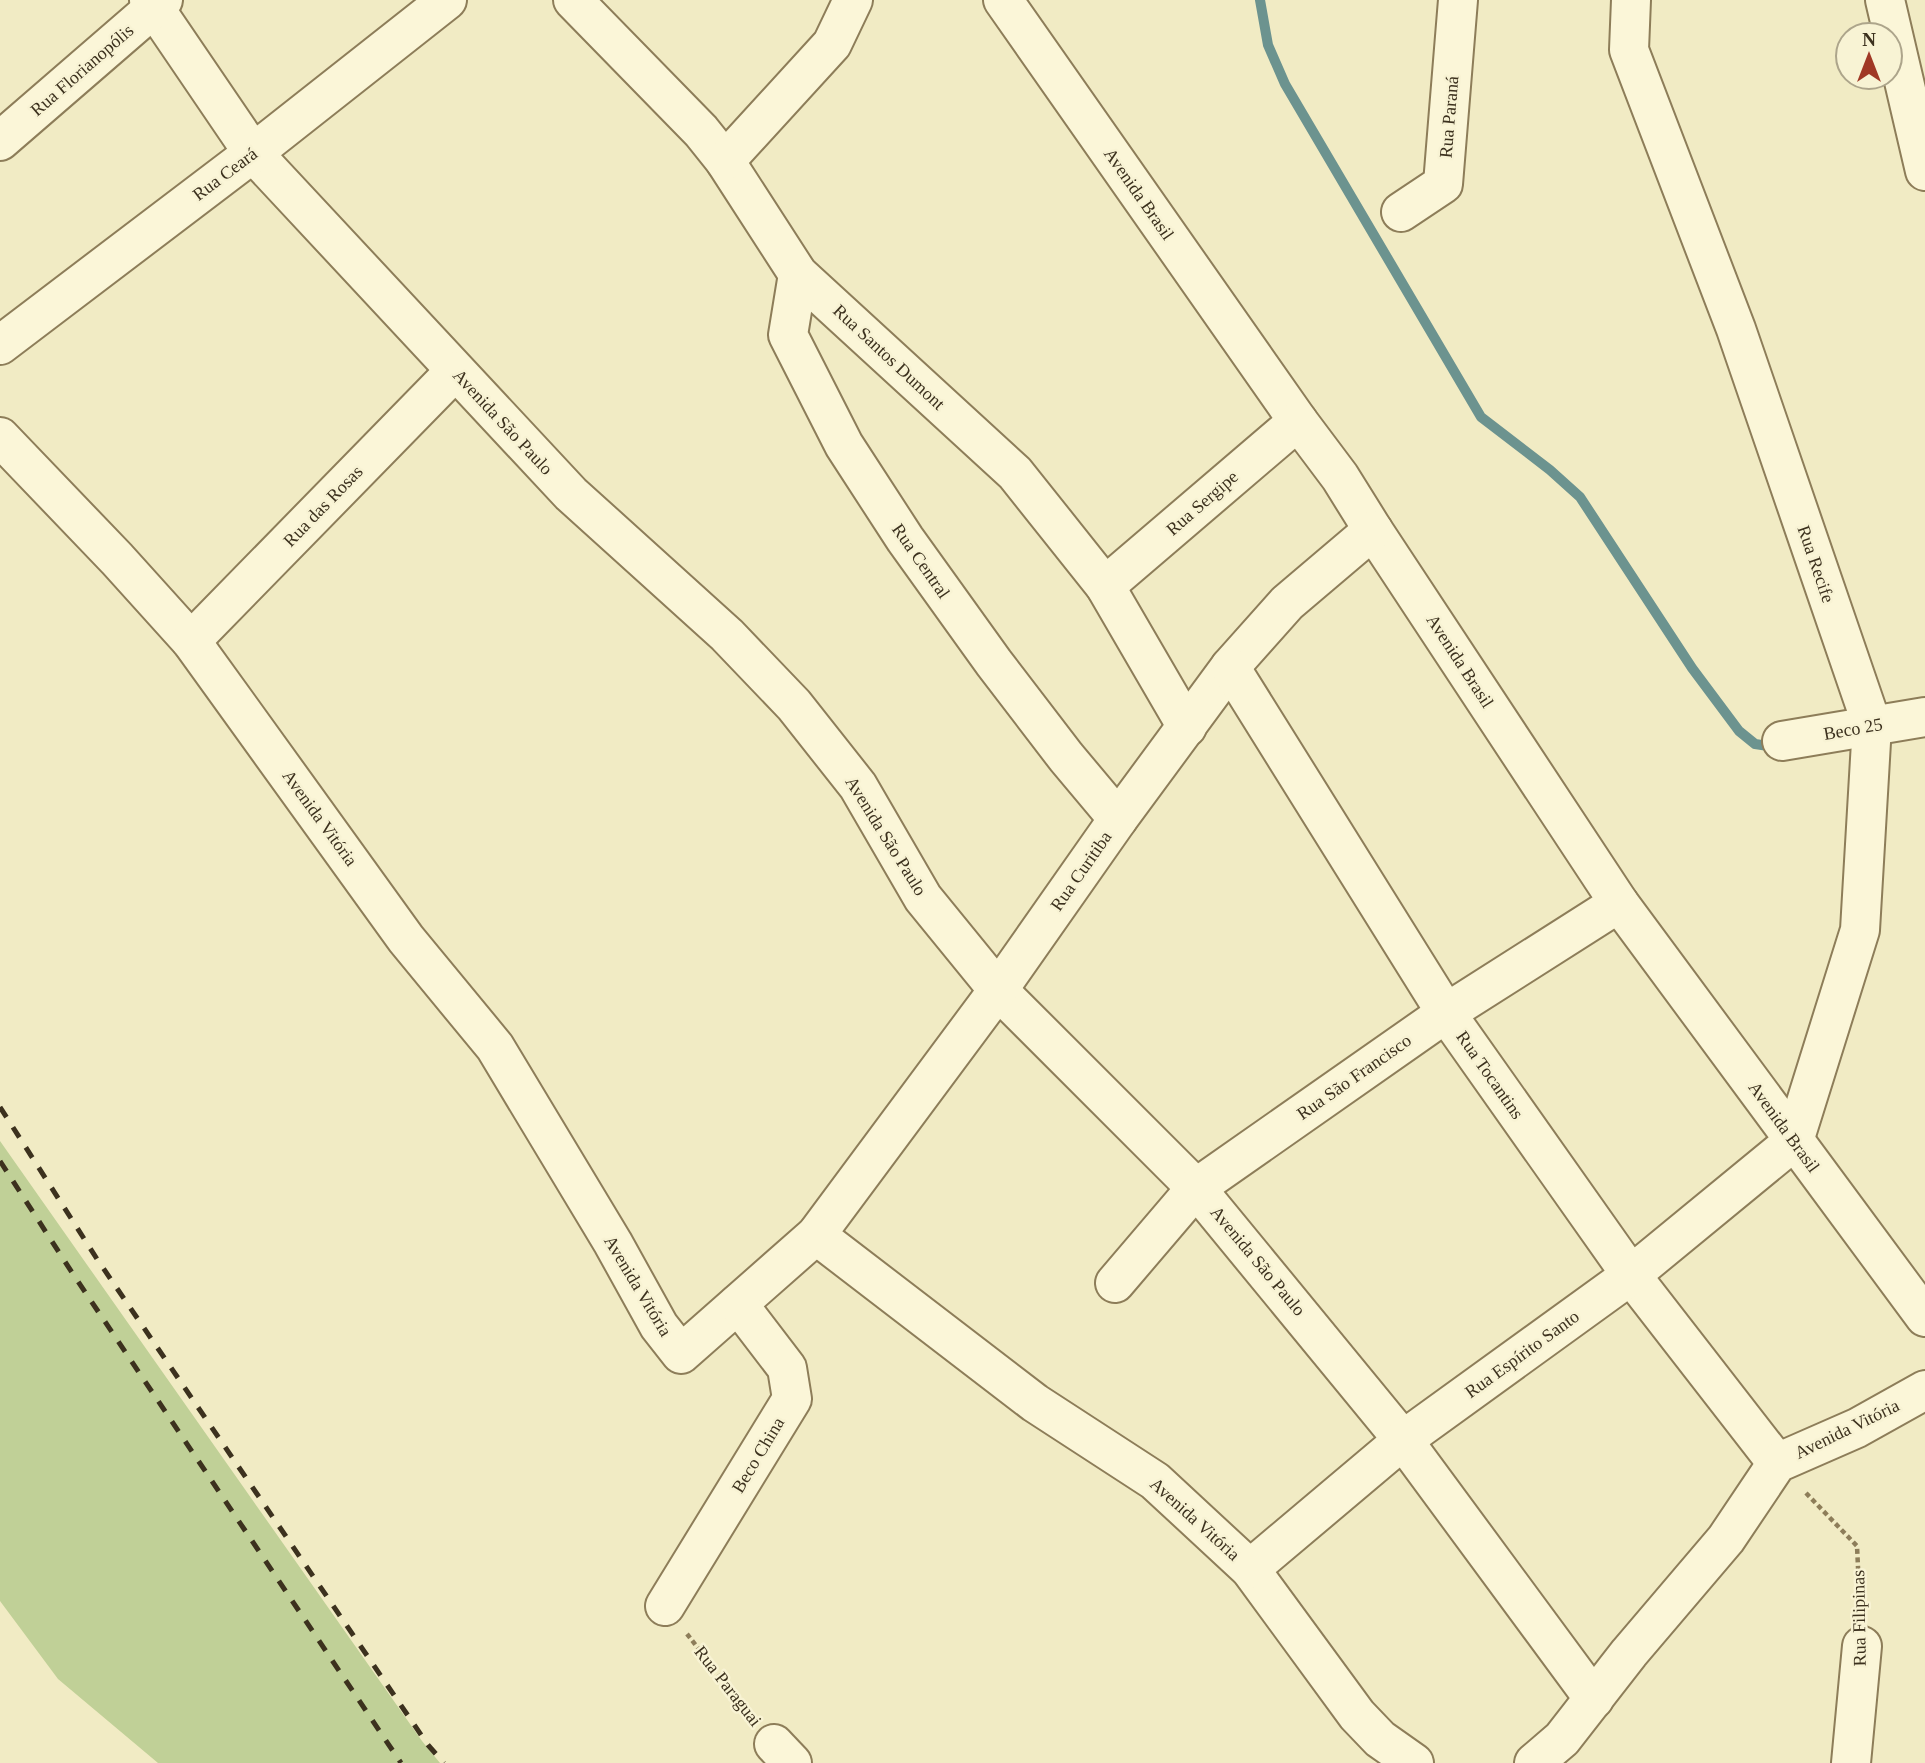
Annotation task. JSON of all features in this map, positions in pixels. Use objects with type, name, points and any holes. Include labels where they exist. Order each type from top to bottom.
[{"type":"street","name":"Rua Ceará","points":[[0,345],[253,153],[447,0]]},
{"type":"street","name":"Rua Santos Dumont","points":[[573,0],[693,123],[725,161],[798,274],[1015,473],[1105,586],[1187,727]]},
{"type":"street","points":[[725,161],[832,44],[853,0]]},
{"type":"street","name":"Avenida Brasil","points":[[1003,0],[1340,477],[1619,903],[1925,1317]]},
{"type":"street","name":"Rua Paraná","points":[[1401,212],[1443,184],[1458,0]]},
{"type":"street","name":"Rua Recife","points":[[1631,0],[1629,50],[1736,329],[1872,725],[1860,930],[1794,1141]]},
{"type":"street","points":[[1885,0],[1925,170]]},
{"type":"street","name":"Avenida São Paulo","points":[[155,3],[253,153],[571,494],[727,635],[794,705],[858,786],[923,898],[998,990],[1196,1188],[1404,1440],[1594,1699]]},
{"type":"street","name":"Rua Florianopólis","points":[[0,141],[155,3]]},
{"type":"street","name":"Rua Central","points":[[798,274],[788,335],[844,445],[905,539],[994,663],[1066,757],[1118,819]]},
{"type":"street","name":"Rua das Rosas","points":[[191,641],[454,371]]},
{"type":"street","name":"Rua Sergipe","points":[[1105,586],[1298,421]]},
{"type":"street","name":"Avenida Vitória","points":[[0,437],[191,641],[407,939],[495,1047],[613,1243],[659,1326],[681,1354],[816,1235],[1035,1403],[1155,1481],[1250,1569],[1357,1715],[1380,1739],[1414,1763]]},
{"type":"street","name":"Rua Curitiba","points":[[816,1235],[998,990],[1118,819],[1230,667],[1287,603],[1373,530]]},
{"type":"street","name":"Rua Tocantins","points":[[1230,667],[1446,1013],[1632,1275],[1777,1463]]},
{"type":"street","name":"Beco 25","points":[[1782,741],[1925,717]]},
{"type":"street","name":"Rua São Francisco","points":[[1115,1283],[1196,1188],[1446,1013],[1619,903]]},
{"type":"street","name":"Rua Espírito Santo","points":[[1250,1569],[1404,1440],[1632,1275],[1794,1141]]},
{"type":"street","name":"Beco China","points":[[665,1606],[792,1399],[787,1368],[738,1304]]},
{"type":"street","name":"Avenida Vitória","points":[[1534,1763],[1562,1739],[1629,1653],[1726,1539],[1777,1463],[1857,1428],[1925,1390]]},
{"type":"street","name":"Rua Filipinas","points":[[1852,1763],[1862,1646]]},
{"type":"path","name":"Rua Filipinas","points":[[1777,1463],[1857,1546],[1862,1646]]},
{"type":"path","name":"Rua Paraguai","points":[[665,1606],[783,1754]]},
{"type":"green space","points":[[0,1141],[440,1763],[158,1763],[58,1679],[0,1601]]},
{"type":"waterway","points":[[1260,0],[1268,45],[1285,84],[1481,417],[1550,470],[1580,497],[1692,668],[1739,731],[1755,744],[1775,747]]},
{"type":"railway","points":[[0,1107],[97,1259],[428,1745],[444,1763]]},
{"type":"railway","points":[[0,1161],[401,1763]]}]
